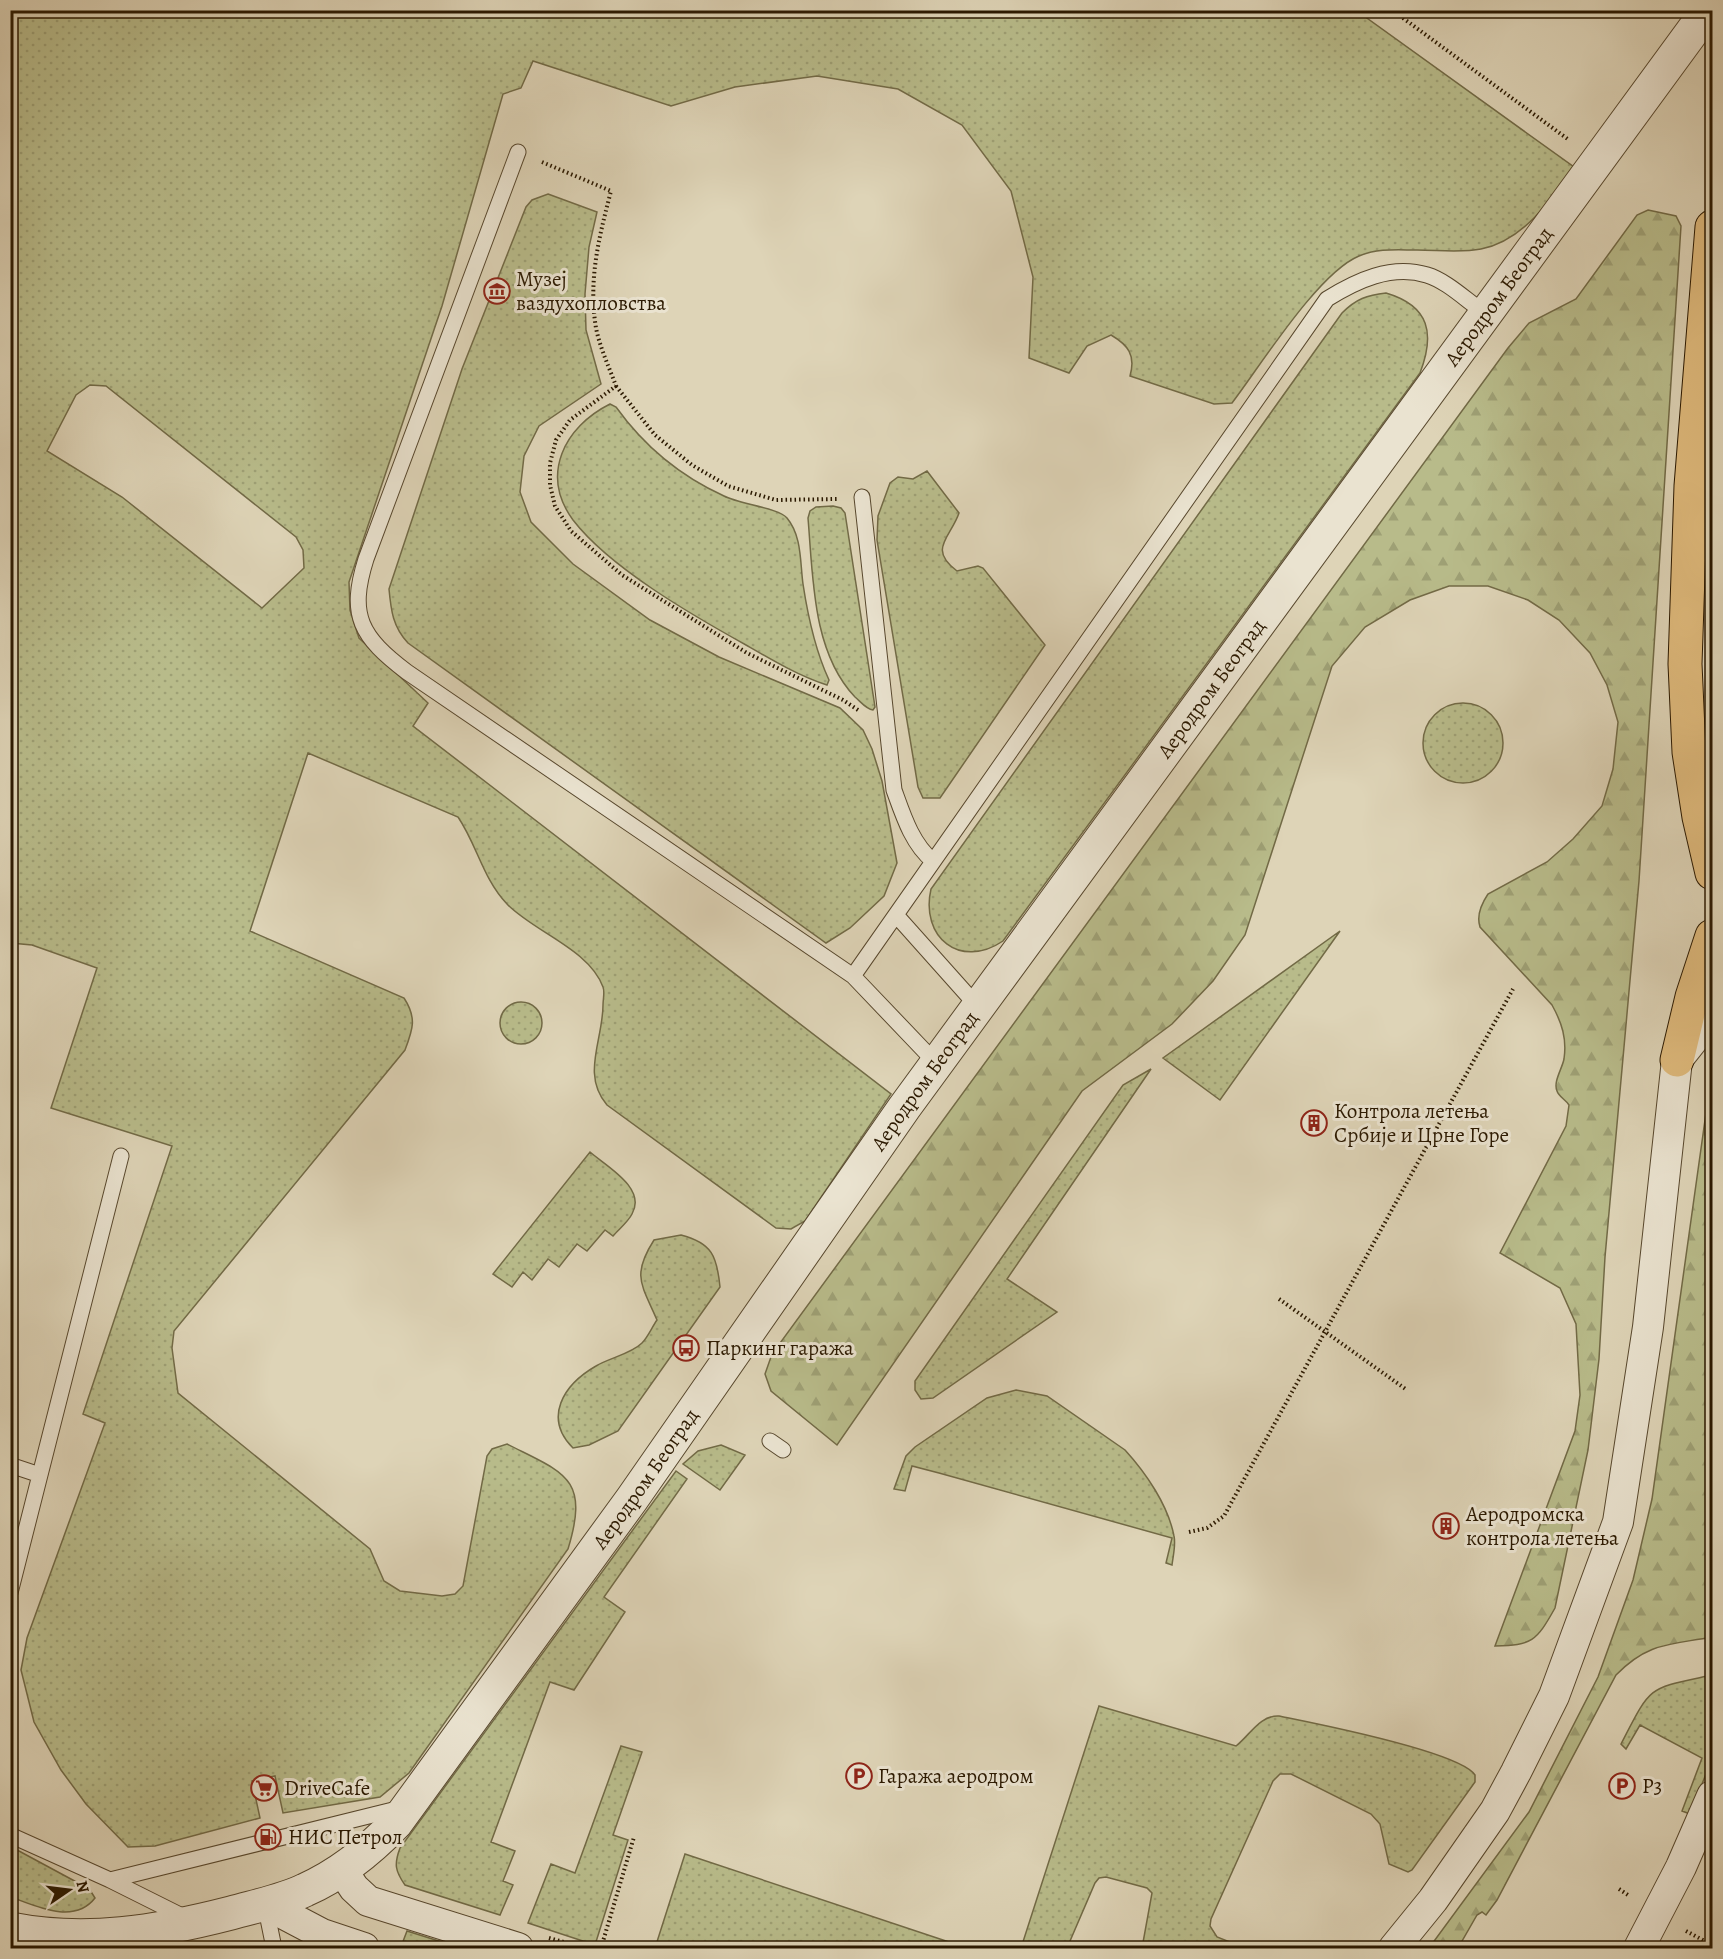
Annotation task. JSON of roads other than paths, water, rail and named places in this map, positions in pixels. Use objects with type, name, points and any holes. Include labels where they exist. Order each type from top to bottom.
[{"type":"main road","points":[[1713,227],[1691,486],[1685,664],[1689,752],[1699,817],[1713,873]]},
{"type":"main road","points":[[1677,1059],[1692,997],[1704,969],[1713,936]]},
{"type":"street","name":"Аеродром Београд","points":[[11,1931],[91,1938],[162,1929],[194,1922],[265,1904],[306,1890],[342,1870],[376,1843],[407,1807],[553,1609],[804,1249],[937,1064],[1708,10]]},
{"type":"street","points":[[1394,1948],[1433,1900],[1495,1811],[1516,1772],[1554,1696],[1618,1522],[1648,1328],[1677,1059],[1713,1016]]},
{"type":"street","points":[[1639,1948],[1681,1867],[1713,1796]]},
{"type":"street","points":[[342,1870],[354,1888],[368,1901],[518,1948]]},
{"type":"street","points":[[265,1904],[322,1934],[364,1948]]},
{"type":"lane","points":[[518,152],[358,582],[357,606],[360,621],[366,634],[384,654],[407,672],[853,976],[937,1064]]},
{"type":"lane","points":[[853,976],[1326,299],[1367,277],[1407,272],[1427,275],[1485,313]]},
{"type":"lane","points":[[862,497],[894,790],[922,852],[933,861]]},
{"type":"lane","points":[[896,915],[979,1008]]},
{"type":"lane","points":[[10,1593],[121,1156]]},
{"type":"lane","points":[[10,1465],[40,1475]]},
{"type":"lane","points":[[110,1880],[407,1807]]},
{"type":"lane","points":[[10,1835],[110,1880],[194,1922]]},
{"type":"lane","points":[[265,1904],[274,1948]]},
{"type":"place","name":"Музеј ваздухопловства","points":[[497,291]]},
{"type":"place","name":"Контрола летења Србије и Црне Горе","points":[[1314,1123]]},
{"type":"place","name":"Паркинг гаража","points":[[686,1348]]},
{"type":"place","name":"Аеродромска контрола летења","points":[[1446,1526]]},
{"type":"place","name":"Гаража аеродром","points":[[859,1776]]},
{"type":"place","name":"P3","points":[[1622,1786]]},
{"type":"place","name":"DriveCafe","points":[[264,1788]]},
{"type":"place","name":"НИС Петрол","points":[[268,1837]]}]
